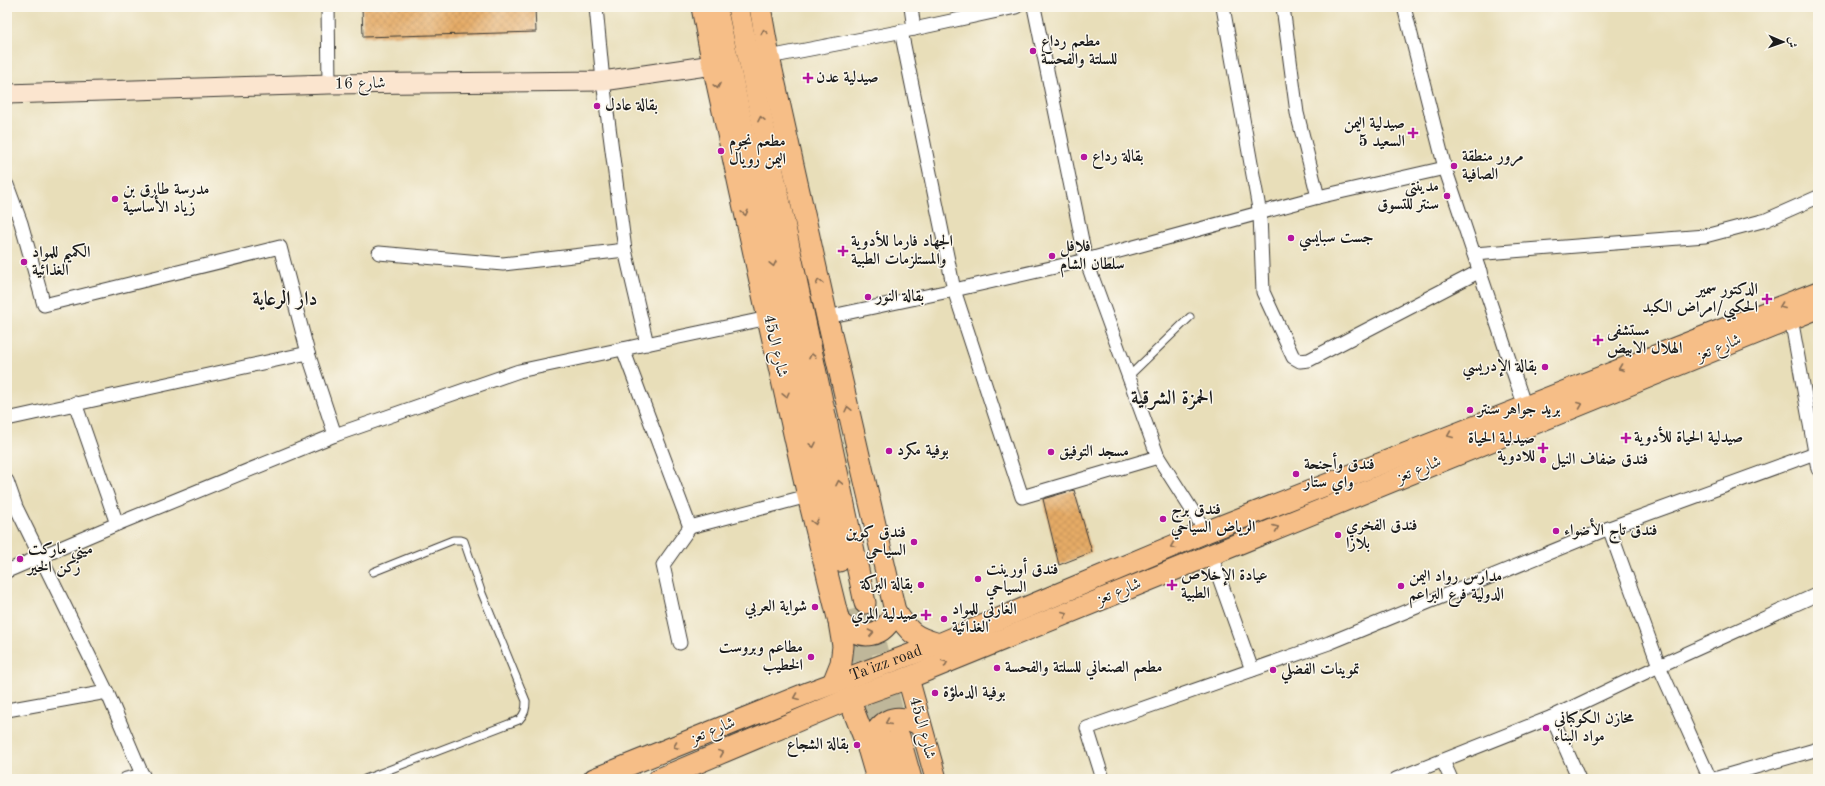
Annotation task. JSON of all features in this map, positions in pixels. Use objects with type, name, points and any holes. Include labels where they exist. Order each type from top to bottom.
[{"type":"main road","name":"شارع ال45","points":[[702,7],[713,65],[808,496],[851,612]]},
{"type":"main road","name":"شارع ال45","points":[[716,7],[851,612]]},
{"type":"main road","name":"شارع ال45","points":[[738,7],[851,612],[842,646],[841,663],[833,683]]},
{"type":"main road","points":[[760,7],[769,57],[827,317],[895,611],[905,626],[918,638],[939,644]]},
{"type":"main road","name":"شارع تعز","points":[[908,678],[1212,555],[1528,415],[1818,292]]},
{"type":"main road","name":"شارع تعز","points":[[939,644],[1206,532],[1818,308]]},
{"type":"main road","points":[[851,612],[848,630],[860,635],[871,634],[882,630],[891,621],[895,611]]},
{"type":"main road","name":"Ta'izz road","points":[[833,683],[939,644]]},
{"type":"main road","name":"شارع ال45","points":[[908,678],[936,779]]},
{"type":"main road","name":"Ta'izz road","points":[[849,700],[908,678]]},
{"type":"main road","name":"شارع تعز","points":[[594,779],[833,683]]},
{"type":"main road","name":"شارع ال45","points":[[849,700],[912,779]]},
{"type":"main road","name":"شارع تعز","points":[[659,779],[849,700]]},
{"type":"main road","points":[[883,741],[874,733],[881,725],[890,720],[906,719],[920,725]]},
{"type":"main road","name":"شارع ال45","points":[[877,779],[883,741]]},
{"type":"main road","name":"شارع ال45","points":[[883,741],[893,779]]},
{"type":"street","points":[[328,7],[329,84]]},
{"type":"street","points":[[596,7],[603,81],[625,250],[647,344]]},
{"type":"street","points":[[911,7],[908,30],[954,290],[1022,497],[1158,457]]},
{"type":"street","points":[[769,57],[1016,7]]},
{"type":"street","points":[[1034,7],[1086,260],[1158,457],[1206,532]]},
{"type":"street","points":[[1223,7],[1260,214],[1263,292],[1293,357],[1300,361],[1309,360],[1480,271]]},
{"type":"street","points":[[1283,7],[1297,113],[1318,197]]},
{"type":"street","points":[[1404,7],[1445,168],[1528,415]]},
{"type":"street","name":"شارع 16","points":[[7,94],[329,84],[603,81],[713,65]]},
{"type":"street","points":[[827,317],[1086,260],[1260,214],[1318,197],[1445,168]]},
{"type":"street","points":[[7,185],[20,223],[44,306],[280,247],[308,354],[335,435]]},
{"type":"street","points":[[1474,254],[1705,236],[1766,220],[1818,197]]},
{"type":"street","points":[[378,253],[503,264],[625,250]]},
{"type":"street","points":[[7,571],[117,524],[335,435],[519,372],[768,318]]},
{"type":"street","points":[[1791,318],[1818,470]]},
{"type":"street","points":[[623,349],[690,527]]},
{"type":"street","points":[[7,419],[75,403],[308,354]]},
{"type":"street","points":[[75,403],[117,524]]},
{"type":"street","points":[[1103,779],[1087,728],[1329,643],[1609,528],[1815,453]]},
{"type":"street","points":[[7,481],[12,508],[40,557],[107,692],[144,777],[126,779]]},
{"type":"street","points":[[680,643],[663,565],[690,527],[808,496]]},
{"type":"street","points":[[1609,528],[1659,666],[1710,779]]},
{"type":"street","points":[[1212,555],[1252,670]]},
{"type":"street","points":[[1396,779],[1552,716],[1818,594]]},
{"type":"street","points":[[7,710],[107,692]]},
{"type":"street","points":[[1552,716],[1579,779]]},
{"type":"street","points":[[1714,779],[1818,749]]},
{"type":"street","points":[[1443,761],[1451,779]]},
{"type":"lane","points":[[1128,376],[1190,317]]},
{"type":"lane","points":[[365,779],[519,720],[524,715],[526,708],[526,701],[481,590],[464,541],[453,540],[373,572]]},
{"type":"building","points":[[362,7],[535,7],[536,32],[363,37]]},
{"type":"building","points":[[1074,490],[1092,552],[1059,565],[1043,499]]},
{"type":"tunnel","points":[[865,603],[899,735]]},
{"type":"tunnel","points":[[850,610],[882,740]]},
{"type":"place","name":"مطعم رداع للسلتة والفحسة","points":[[1033,51]]},
{"type":"place","name":"صيدلية عدن","points":[[808,78]]},
{"type":"place","name":"بقالة عادل","points":[[597,106]]},
{"type":"place","name":"صيدلية اليمن السعيد 5","points":[[1413,133]]},
{"type":"place","name":"مطعم نجوم اليمن رويال","points":[[721,151]]},
{"type":"place","name":"بقالة رداع","points":[[1084,157]]},
{"type":"place","name":"مرور منطقة الصافية","points":[[1454,166]]},
{"type":"place","name":"مدينتي سنتر للتسوق","points":[[1447,196]]},
{"type":"place","name":"مدرسة طارق بن زياد الأساسية","points":[[115,199]]},
{"type":"place","name":"جست سبايسي","points":[[1291,238]]},
{"type":"place","name":"الجهاد فارما للأدوية والمستلزمات الطبية","points":[[843,251]]},
{"type":"place","name":"فلافل سلطان الشام","points":[[1052,256]]},
{"type":"place","name":"الكميم للمواد الغذائية","points":[[24,262]]},
{"type":"place","name":"بقالة النور","points":[[868,297]]},
{"type":"place","name":"الدكتور سمير الحكيي/امراض الكبد","points":[[1767,299]]},
{"type":"place","name":"مستشفى الهلال الابيض","points":[[1598,340]]},
{"type":"place","name":"بقالة الإدريسي","points":[[1545,367]]},
{"type":"place","name":"بريد جواهر سنتر","points":[[1470,410]]},
{"type":"place","name":"صيدلية الحياة للأدوية","points":[[1626,438]]},
{"type":"place","name":"صيدلية الحياة للادوية","points":[[1543,448]]},
{"type":"place","name":"بوفية مكرد","points":[[889,451]]},
{"type":"place","name":"مسجد التوفيق","points":[[1051,452]]},
{"type":"place","name":"فندق ضفاف النيل","points":[[1543,460]]},
{"type":"place","name":"فندق وأجنحة واي ستار","points":[[1296,474]]},
{"type":"place","name":"فندق برج الرياض السياحي","points":[[1163,519]]},
{"type":"place","name":"فندق تاج الأضواء","points":[[1556,531]]},
{"type":"place","name":"فندق الفخري بلازا","points":[[1338,535]]},
{"type":"place","name":"فندق كوين السياحي","points":[[914,542]]},
{"type":"place","name":"ميني ماركت ركن الخير","points":[[20,559]]},
{"type":"place","name":"فندق أورينت السياحي","points":[[978,579]]},
{"type":"place","name":"بقالة البركة","points":[[921,585]]},
{"type":"place","name":"عيادة الإخلاص الطبية","points":[[1172,585]]},
{"type":"place","name":"مدارس رواد اليمن الدولية فرع البراعم","points":[[1401,586]]},
{"type":"place","name":"شواية العربي","points":[[815,607]]},
{"type":"place","name":"صيدلية المري","points":[[926,615]]},
{"type":"place","name":"الغارتي للمواد الغذائية","points":[[944,619]]},
{"type":"place","name":"مطاعم وبروست الخطيب","points":[[811,657]]},
{"type":"place","name":"مطعم الصنعاني للسلتة والفحسة","points":[[997,668]]},
{"type":"place","name":"تموينات الفضلي","points":[[1273,670]]},
{"type":"place","name":"بوفية الدملؤة","points":[[935,693]]},
{"type":"place","name":"مخازن الكوكباني مواد البناء","points":[[1546,728]]},
{"type":"place","name":"بقالة الشجاع","points":[[857,745]]},
{"type":"district","name":"دار الرعاية","points":[[285,300]]},
{"type":"district","name":"الحمزة الشرقية","points":[[1172,399]]}]
